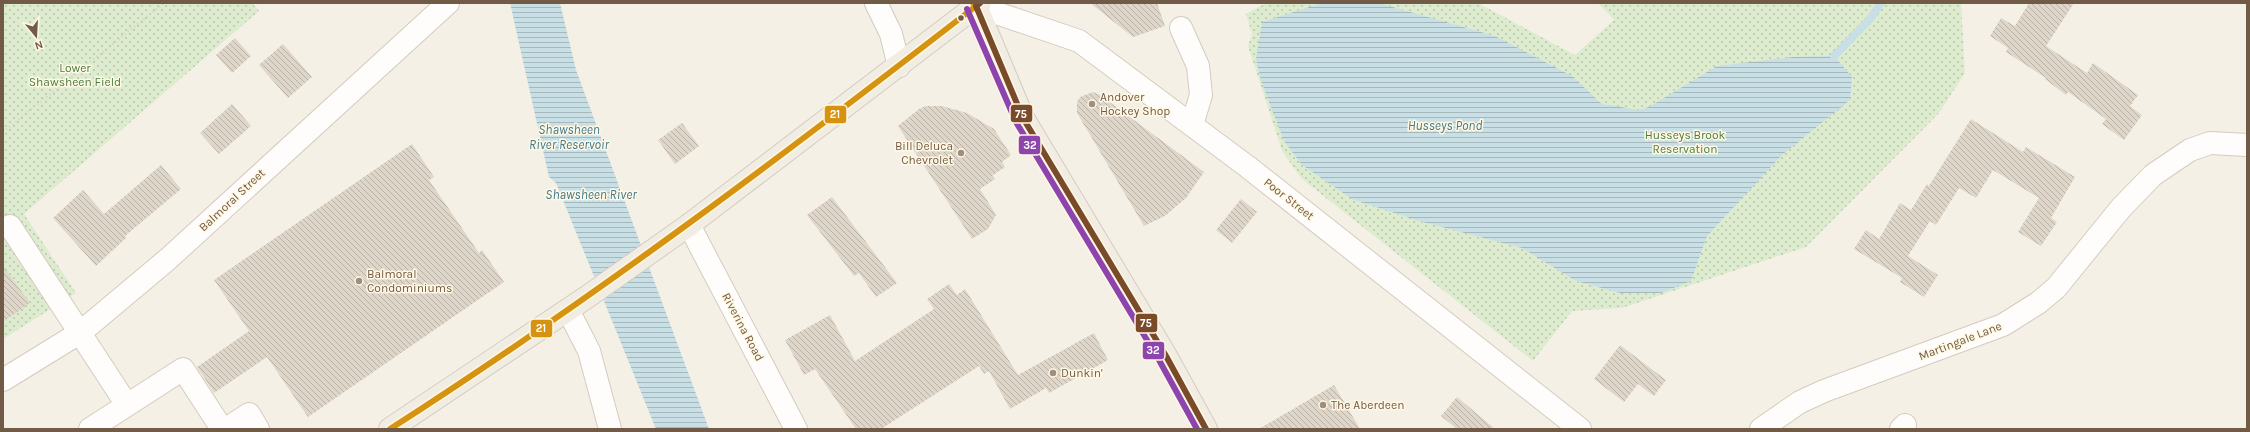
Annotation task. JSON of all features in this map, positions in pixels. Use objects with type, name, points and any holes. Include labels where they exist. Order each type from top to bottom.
[{"type":"main road","points":[[390,429],[568,310],[689,225],[899,66],[977,4],[1023,118],[1166,356],[1206,429]]},
{"type":"street","name":"Balmoral Street","points":[[3,380],[81,332],[168,260],[448,3]]},
{"type":"street","points":[[876,3],[891,34],[899,66]]},
{"type":"street","name":"Poor Street","points":[[977,4],[1079,41],[1254,171],[1580,429]]},
{"type":"street","points":[[1181,28],[1198,66],[1201,95],[1192,125]]},
{"type":"street","name":"Martingale Lane","points":[[1761,429],[1800,402],[1824,391],[1982,334],[2009,322],[2038,303],[2056,288],[2121,208],[2153,175],[2190,150],[2210,143],[2247,145]]},
{"type":"street","name":"Riverina Road","points":[[689,225],[796,429]]},
{"type":"street","points":[[10,226],[81,332],[127,405]]},
{"type":"street","points":[[568,310],[589,351],[610,429]]},
{"type":"street","points":[[90,429],[183,369],[222,429]]},
{"type":"street","points":[[226,429],[248,414],[258,429]]},
{"type":"path","points":[[3,132],[164,3]]},
{"type":"green space","name":"Lower Shawsheen Field","points":[[3,3],[252,3],[259,11],[24,214],[76,293],[3,339]]},
{"type":"green space","name":"Husseys Brook Reservation","points":[[1266,3],[1478,3],[1575,55],[1614,20],[1598,3],[1961,3],[1965,73],[1939,113],[1806,247],[1622,308],[1572,311],[1533,361],[1302,179],[1282,151],[1248,46],[1252,34],[1246,14]]},
{"type":"water","name":"Shawsheen River","points":[[510,3],[560,3],[576,70],[709,429],[656,429],[556,183],[549,177]]},
{"type":"water","name":"Husseys Pond","points":[[1322,3],[1382,4],[1495,36],[1572,76],[1602,104],[1639,110],[1649,107],[1717,66],[1793,57],[1834,56],[1852,77],[1850,100],[1782,155],[1707,236],[1691,281],[1661,293],[1620,293],[1576,281],[1522,248],[1419,221],[1352,199],[1302,165],[1284,141],[1261,81],[1256,59],[1262,22]]},
{"type":"building","points":[[1090,3],[1157,3],[1165,26],[1133,37]]},
{"type":"building","points":[[2029,3],[2074,3],[2046,46],[2087,73],[2093,63],[2138,95],[2130,106],[2142,115],[2124,140],[2102,124],[2106,119],[2068,92],[2066,95],[2045,79],[2046,78],[2006,52],[2008,48],[1990,36],[2001,18],[2015,26]]},
{"type":"building","points":[[235,38],[251,56],[232,73],[216,55]]},
{"type":"building","points":[[283,44],[312,77],[288,98],[259,65]]},
{"type":"building","points":[[1093,92],[1100,95],[1204,172],[1186,198],[1165,216],[1144,226],[1077,113],[1077,102],[1080,97]]},
{"type":"building","points":[[232,104],[251,126],[219,154],[200,133]]},
{"type":"building","points":[[926,106],[942,106],[967,113],[994,129],[1011,155],[1002,162],[1005,167],[992,176],[995,179],[980,189],[996,215],[988,229],[972,239],[898,126],[919,109]]},
{"type":"building","points":[[1971,119],[2023,152],[2026,147],[2075,177],[2051,218],[2057,222],[2041,246],[2018,232],[2039,198],[1993,170],[1976,198],[1959,188],[1936,225],[1930,221],[1908,256],[1938,275],[1924,297],[1900,282],[1902,278],[1854,249],[1866,230],[1879,239],[1900,203],[1911,210],[1927,184],[1929,186]]},
{"type":"building","points":[[682,123],[699,146],[675,164],[658,140]]},
{"type":"building","name":"Balmoral Condominiums","points":[[412,144],[434,177],[429,180],[479,253],[482,250],[504,282],[308,417],[267,357],[214,393],[197,367],[249,331],[214,280]]},
{"type":"building","points":[[161,165],[181,189],[125,236],[126,238],[96,266],[53,218],[83,190],[104,214]]},
{"type":"building","points":[[832,197],[897,283],[876,297],[859,273],[854,276],[807,215]]},
{"type":"building","points":[[1241,199],[1257,212],[1232,243],[1216,230]]},
{"type":"building","points":[[3,266],[30,303],[3,322]]},
{"type":"building","points":[[949,284],[957,295],[965,289],[1018,375],[1094,333],[1108,360],[1049,393],[1046,388],[1010,409],[989,371],[984,374],[979,366],[881,429],[856,429],[815,369],[804,375],[785,340],[830,315],[855,361],[934,309],[927,299]]},
{"type":"building","points":[[1620,345],[1666,380],[1654,396],[1638,384],[1624,402],[1594,379]]},
{"type":"building","name":"The Aberdeen","points":[[1334,385],[1360,429],[1259,429]]},
{"type":"building","points":[[1457,397],[1495,429],[1457,429],[1441,416]]},
{"type":"waterway","points":[[1834,56],[1870,19],[1881,3]]},
{"type":"transit line","name":"21","points":[[390,429],[466,380],[688,224],[976,6],[973,3]]},
{"type":"transit line","name":"75","points":[[980,3],[976,6],[1023,118],[1166,356],[1206,429]]},
{"type":"transit line","name":"32","points":[[967,9],[1016,122],[1159,360],[1197,429]]},
{"type":"place","name":"Andover Hockey Shop","points":[[1092,104]]},
{"type":"place","name":"Bill Deluca Chevrolet","points":[[961,153]]},
{"type":"place","name":"Balmoral Condominiums","points":[[359,281]]},
{"type":"place","name":"Dunkin'","points":[[1053,373]]},
{"type":"place","name":"The Aberdeen","points":[[1323,405]]},
{"type":"water label","name":"Shawsheen River Reservoir","points":[[569,136]]}]
